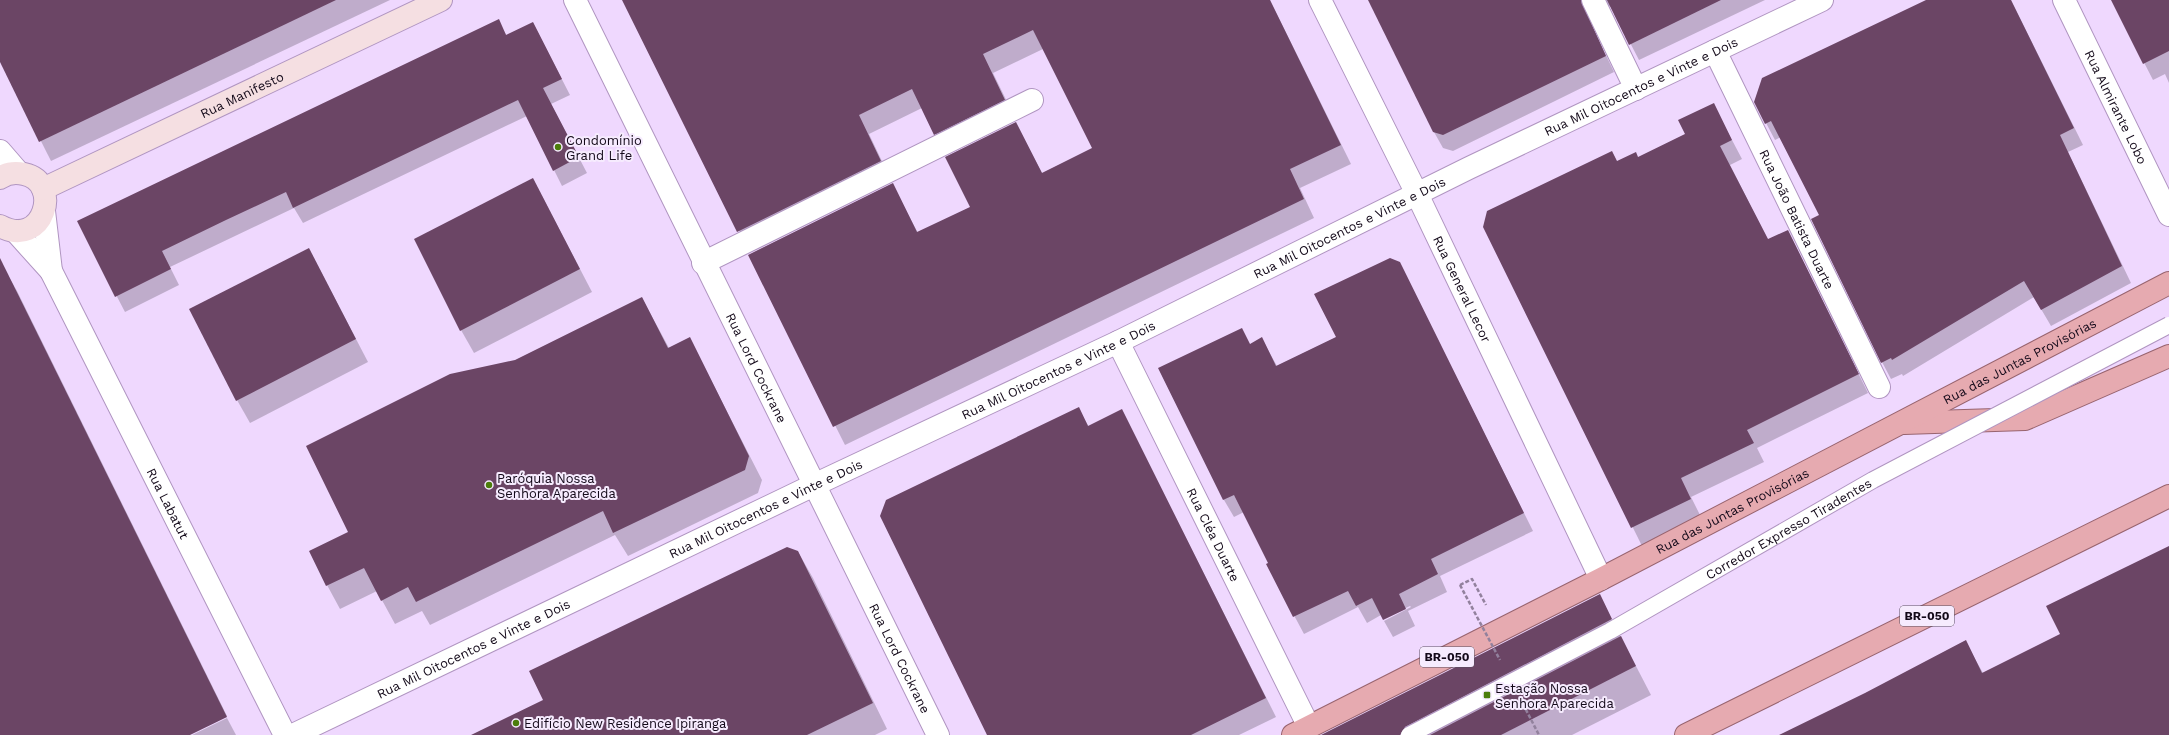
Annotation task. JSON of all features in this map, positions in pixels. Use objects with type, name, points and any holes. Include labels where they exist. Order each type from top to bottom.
[{"type":"highway","name":"Rua das Juntas Provisórias","points":[[1301,731],[1601,579],[1897,423],[2169,283]]},
{"type":"highway","points":[[1897,423],[2025,420],[2169,356]]},
{"type":"highway","name":"BR-050","points":[[1691,734],[2169,496]]},
{"type":"main road","name":"Rua Manifesto","points":[[43,190],[441,0]]},
{"type":"main road","points":[[8,228],[24,230],[33,226],[40,220],[44,211],[45,196],[43,190],[33,178],[9,175]]},
{"type":"street","name":"Rua Lord Cockrane","points":[[575,0],[703,263],[938,735]]},
{"type":"street","name":"Rua General Lecor","points":[[1320,0],[1417,194],[1601,579]]},
{"type":"street","points":[[1593,0],[1636,89]]},
{"type":"street","name":"Rua Mil Oitocentos e Vinte e Dois","points":[[293,735],[814,485],[1118,342],[1417,194],[1822,0]]},
{"type":"street","name":"Rua Almirante Lobo","points":[[2064,0],[2169,215]]},
{"type":"street","name":"Rua João Batista Duarte","points":[[1715,51],[1880,387]]},
{"type":"street","points":[[703,263],[1032,100]]},
{"type":"street","points":[[0,150],[9,175]]},
{"type":"street","name":"Rua Labatut","points":[[44,211],[51,271]]},
{"type":"street","name":"Rua Labatut","points":[[8,228],[51,271],[286,735]]},
{"type":"street","name":"Rua Cléa Duarte","points":[[1118,342],[1301,731]]},
{"type":"lane","name":"Corredor Expresso Tiradentes","points":[[1409,735],[1610,631],[1873,480],[2169,325]]},
{"type":"path","points":[[1460,585],[1472,579],[1501,630]]},
{"type":"building","points":[[0,0],[336,0],[39,142],[0,62]]},
{"type":"building","points":[[622,0],[1270,0],[1341,145],[1290,169],[1304,199],[833,427],[748,255],[893,183],[917,232],[970,207],[945,157],[1016,122],[1042,173],[1092,148],[1033,30],[983,54],[1005,100],[934,135],[912,89],[859,115],[881,161],[737,232]]},
{"type":"building","points":[[1368,0],[1581,0],[1606,56],[1443,135],[1433,132]]},
{"type":"building","points":[[1607,0],[1721,0],[1629,45]]},
{"type":"building","points":[[1926,0],[2011,0],[2074,128],[2060,135],[2122,266],[2041,310],[2024,281],[1892,360],[1891,358],[1881,363],[1811,219],[1819,215],[1771,121],[1765,124],[1754,102],[1762,78]]},
{"type":"building","points":[[2111,0],[2169,0],[2169,51],[2143,64]]},
{"type":"building","points":[[499,19],[506,35],[533,22],[562,79],[543,88],[579,157],[553,171],[518,100],[293,208],[286,192],[162,251],[171,269],[115,297],[77,221]]},
{"type":"building","points":[[1714,103],[1732,140],[1720,146],[1768,239],[1788,230],[1859,374],[1747,430],[1754,443],[1681,478],[1691,499],[1631,528],[1483,227],[1487,211],[1612,151],[1617,161],[1636,152],[1638,157],[1685,134],[1678,120]]},
{"type":"building","points":[[533,178],[580,269],[460,331],[414,239]]},
{"type":"building","points":[[309,248],[356,339],[236,401],[189,309]]},
{"type":"building","points":[[0,258],[227,717],[190,735],[0,735]]},
{"type":"building","points":[[1390,258],[1400,262],[1524,513],[1431,559],[1438,574],[1399,594],[1406,609],[1383,620],[1372,598],[1356,606],[1348,591],[1293,617],[1266,564],[1268,563],[1234,495],[1223,500],[1158,368],[1242,328],[1250,344],[1262,337],[1276,366],[1336,337],[1314,294]]},
{"type":"building","name":"Paróquia Nossa Senhora Aparecida","points":[[642,297],[668,348],[690,337],[749,456],[745,470],[613,533],[603,511],[416,602],[408,587],[381,601],[364,568],[326,586],[309,551],[348,532],[306,446],[450,374],[515,360]]},
{"type":"building","points":[[1079,407],[1088,426],[1122,409],[1266,698],[1191,735],[987,735],[880,516],[886,500]]},
{"type":"building","points":[[2169,546],[2169,735],[1779,735],[1865,693],[1966,640],[1982,673],[2060,634],[2046,606]]},
{"type":"building","points":[[787,547],[798,551],[873,703],[807,735],[471,735],[543,700],[529,671]]},
{"type":"building","points":[[1600,594],[1612,619],[1405,727],[1400,735],[1321,735]]},
{"type":"building","points":[[1621,636],[1636,666],[1501,735],[1430,735]]},
{"type":"place","name":"Condomínio Grand Life","points":[[558,147]]},
{"type":"place","name":"Paróquia Nossa Senhora Aparecida","points":[[489,485]]},
{"type":"place","name":"Estação Nossa Senhora Aparecida","points":[[1487,695]]},
{"type":"place","name":"Edifício New Residence Ipiranga","points":[[516,723]]}]
